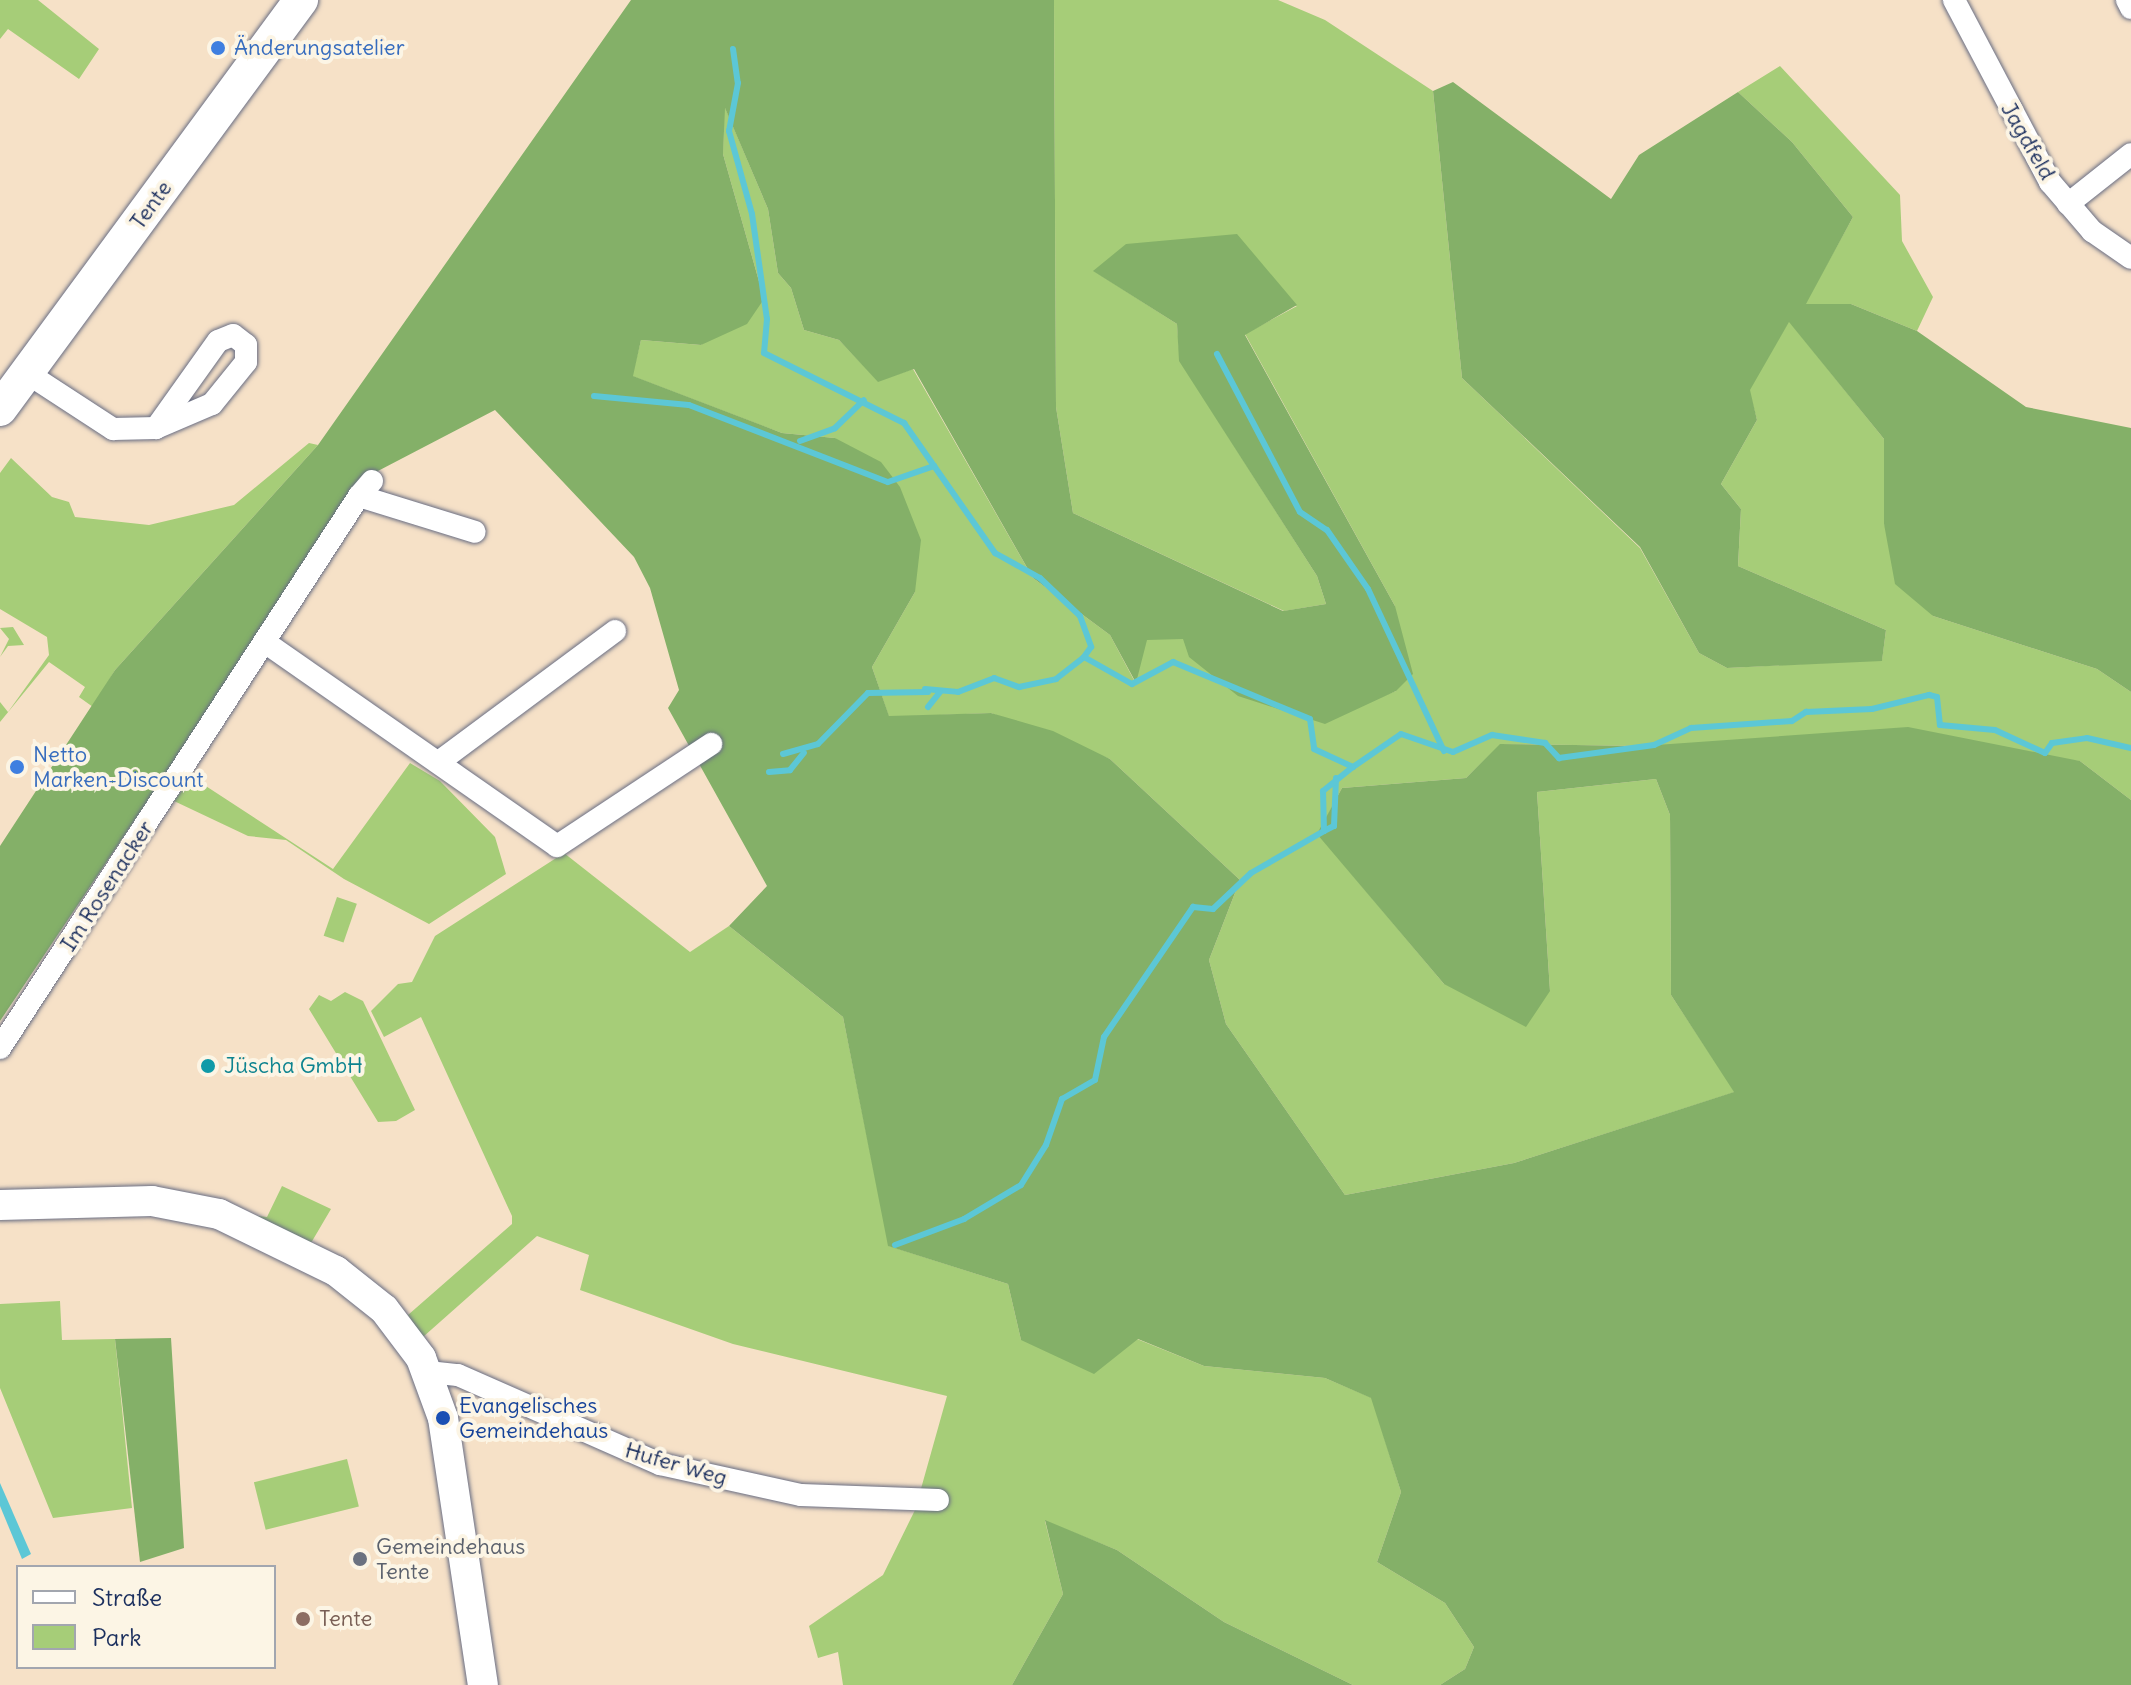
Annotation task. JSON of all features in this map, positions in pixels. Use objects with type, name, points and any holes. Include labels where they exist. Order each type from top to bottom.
[{"type":"main road","name":"Tente","points":[[0,409],[301,0]]},
{"type":"street","name":"Jagdfeld","points":[[1954,0],[2018,128],[2068,204],[2131,258]]},
{"type":"street","points":[[2127,0],[2131,8]]},
{"type":"street","points":[[2068,204],[2131,154]]},
{"type":"street","points":[[27,373],[113,429],[156,428]]},
{"type":"street","name":"Im Rosenacker","points":[[0,1048],[269,645],[366,489],[475,532]]},
{"type":"street","points":[[440,761],[615,631]]},
{"type":"street","points":[[269,645],[440,761],[557,846],[711,744]]},
{"type":"street","points":[[0,1205],[152,1201],[219,1214],[355,1284],[402,1328],[428,1372],[449,1445],[483,1685]]},
{"type":"street","name":"Hufer Weg","points":[[428,1372],[458,1375],[660,1464],[801,1495],[938,1500]]},
{"type":"green space","points":[[0,0],[38,0],[99,49],[79,79],[8,29],[0,39]]},
{"type":"green space","points":[[631,0],[1054,0],[1056,407],[1073,513],[1283,611],[1326,604],[1317,576],[1179,361],[1177,324],[1093,271],[1126,244],[1237,234],[1297,305],[1245,335],[1395,606],[1413,674],[1396,691],[1325,724],[1238,696],[1189,657],[1183,639],[1147,640],[1136,683],[1110,635],[1033,578],[914,369],[878,382],[839,340],[804,330],[791,288],[778,273],[768,209],[725,108],[723,154],[764,299],[747,324],[701,345],[641,340],[633,376],[782,433],[835,438],[881,462],[900,487],[921,540],[915,592],[872,667],[889,716],[991,713],[1053,731],[1110,759],[1240,880],[1209,960],[1226,1024],[1345,1195],[1514,1163],[1734,1092],[1671,995],[1670,815],[1656,779],[1537,792],[1550,991],[1526,1027],[1444,984],[1317,834],[1342,788],[1466,778],[1500,744],[1642,746],[1908,727],[2080,761],[2131,800],[2131,1685],[1440,1685],[1465,1669],[1474,1647],[1445,1603],[1377,1562],[1401,1492],[1371,1398],[1325,1378],[1204,1366],[1138,1339],[1094,1374],[1021,1340],[1008,1284],[888,1246],[843,1017],[729,926],[767,886],[668,708],[679,690],[650,588],[634,557],[495,410],[376,472],[348,502],[0,1021],[0,846],[115,670],[318,445]]},
{"type":"green space","points":[[1054,0],[1278,0],[1325,20],[1433,91],[1462,378],[1640,548],[1699,653],[1727,668],[1882,660],[1886,630],[1738,566],[1741,509],[1721,484],[1757,420],[1749,390],[1789,321],[1884,439],[1884,524],[1933,616],[2097,669],[2131,692],[2131,800],[2080,761],[1642,746],[1501,744],[1466,778],[1342,788],[1318,834],[1444,984],[1550,991],[1537,792],[1656,779],[1670,815],[1671,995],[1735,1092],[1514,1163],[1345,1195],[1226,1024],[1209,960],[1240,880],[1110,759],[991,713],[889,717],[872,667],[915,592],[835,438],[782,433],[632,376],[641,340],[701,345],[764,299],[723,154],[724,105],[768,209],[778,273],[791,288],[804,330],[839,340],[878,381],[913,369],[1033,578],[1110,635],[1135,682],[1146,639],[1184,639],[1362,704],[1396,691],[1395,606],[1245,334],[1297,306],[1094,271],[1177,324],[1180,361],[1317,576],[1326,604],[1284,611],[1073,513],[1056,407]]},
{"type":"green space","points":[[1780,66],[1900,195],[1902,241],[1933,297],[1917,331],[1851,304],[1805,304],[1853,217],[1792,142],[1738,92]]},
{"type":"green space","points":[[1453,82],[1611,199],[1639,155],[1738,92],[1792,142],[1853,217],[1806,304],[1851,304],[1917,331],[2026,407],[2131,428],[2131,692],[2097,669],[1933,616],[1895,584],[1884,524],[1884,439],[1789,322],[1750,390],[1757,420],[1721,484],[1741,509],[1738,566],[1886,630],[1882,661],[1727,668],[1699,653],[1640,547],[1462,378],[1433,91]]},
{"type":"green space","points":[[309,443],[318,445],[115,670],[93,707],[79,697],[85,687],[49,662],[0,722],[0,702],[8,712],[49,655],[47,637],[0,609],[0,473],[11,458],[52,497],[69,502],[75,517],[149,525],[234,505]]},
{"type":"green space","points":[[13,627],[24,645],[8,646],[0,657],[9,639],[0,628]]},
{"type":"green space","points":[[410,763],[440,781],[495,837],[506,874],[429,924],[344,879],[286,840],[248,836],[174,801],[192,777],[333,869]]},
{"type":"green space","points":[[564,853],[690,952],[729,926],[843,1017],[889,1246],[1008,1284],[1021,1340],[1137,1339],[1204,1366],[1325,1378],[1372,1398],[1401,1492],[1377,1562],[1445,1603],[1474,1647],[1465,1669],[1440,1685],[1353,1685],[1224,1622],[1117,1550],[1045,1521],[1063,1594],[1012,1685],[843,1685],[838,1652],[818,1658],[809,1626],[883,1575],[915,1510],[947,1396],[733,1344],[580,1290],[589,1255],[537,1236],[423,1337],[408,1315],[512,1224],[512,1216],[421,1017],[384,1037],[371,1011],[398,984],[412,982],[435,936]]},
{"type":"green space","points":[[337,897],[357,904],[344,943],[324,936]]},
{"type":"green space","points":[[345,992],[363,1001],[415,1110],[396,1121],[378,1122],[309,1009],[319,995],[331,1001]]},
{"type":"green space","points":[[282,1186],[331,1209],[311,1243],[249,1215],[267,1217]]},
{"type":"green space","points":[[60,1301],[62,1340],[115,1339],[132,1508],[53,1518],[0,1388],[0,1304]]},
{"type":"green space","points":[[171,1338],[184,1548],[140,1562],[115,1339]]},
{"type":"green space","points":[[347,1459],[359,1507],[266,1530],[254,1482]]},
{"type":"green space","points":[[1045,1520],[1117,1550],[1224,1622],[1353,1685],[1012,1685],[1063,1594]]},
{"type":"water","points":[[0,1483],[31,1554],[22,1559],[0,1506]]},
{"type":"waterway","points":[[733,49],[738,83],[729,131],[752,214],[767,319],[764,353],[904,423],[995,553],[1040,578],[1080,616],[1091,647],[1084,657]]},
{"type":"waterway","points":[[1217,354],[1300,512],[1327,530],[1368,589],[1444,751]]},
{"type":"waterway","points":[[594,396],[689,405],[888,482],[934,466]]},
{"type":"waterway","points":[[800,441],[835,428],[864,400]]},
{"type":"waterway","points":[[925,689],[958,692],[994,678],[1019,687],[1056,679],[1084,657],[1132,684],[1173,662],[1310,719],[1314,749],[1353,767],[1401,734],[1453,752],[1492,735],[1545,743],[1559,758],[1654,745],[1691,728],[1792,721],[1806,712],[1872,709],[1929,695],[1937,697],[1940,725],[1995,730],[2045,753],[2052,743],[2087,738],[2131,748]]},
{"type":"waterway","points":[[783,754],[818,744],[868,693],[928,692]]},
{"type":"waterway","points":[[928,707],[940,692]]},
{"type":"waterway","points":[[769,772],[790,770],[804,753]]},
{"type":"waterway","points":[[895,1245],[964,1219],[1021,1185],[1046,1145],[1062,1099],[1095,1080],[1104,1037],[1193,907],[1213,909],[1251,873],[1324,831],[1323,791],[1353,767]]},
{"type":"waterway","points":[[1324,831],[1334,826],[1336,778]]},
{"type":"place","name":"Änderungsatelier","points":[[218,48]]},
{"type":"place","name":"Netto Marken-Discount","points":[[17,767]]},
{"type":"place","name":"Jüscha GmbH","points":[[208,1066]]},
{"type":"place","name":"Evangelisches Gemeindehaus","points":[[443,1418]]},
{"type":"place","name":"Gemeindehaus Tente","points":[[360,1559]]},
{"type":"place","name":"Tente","points":[[303,1619]]}]
